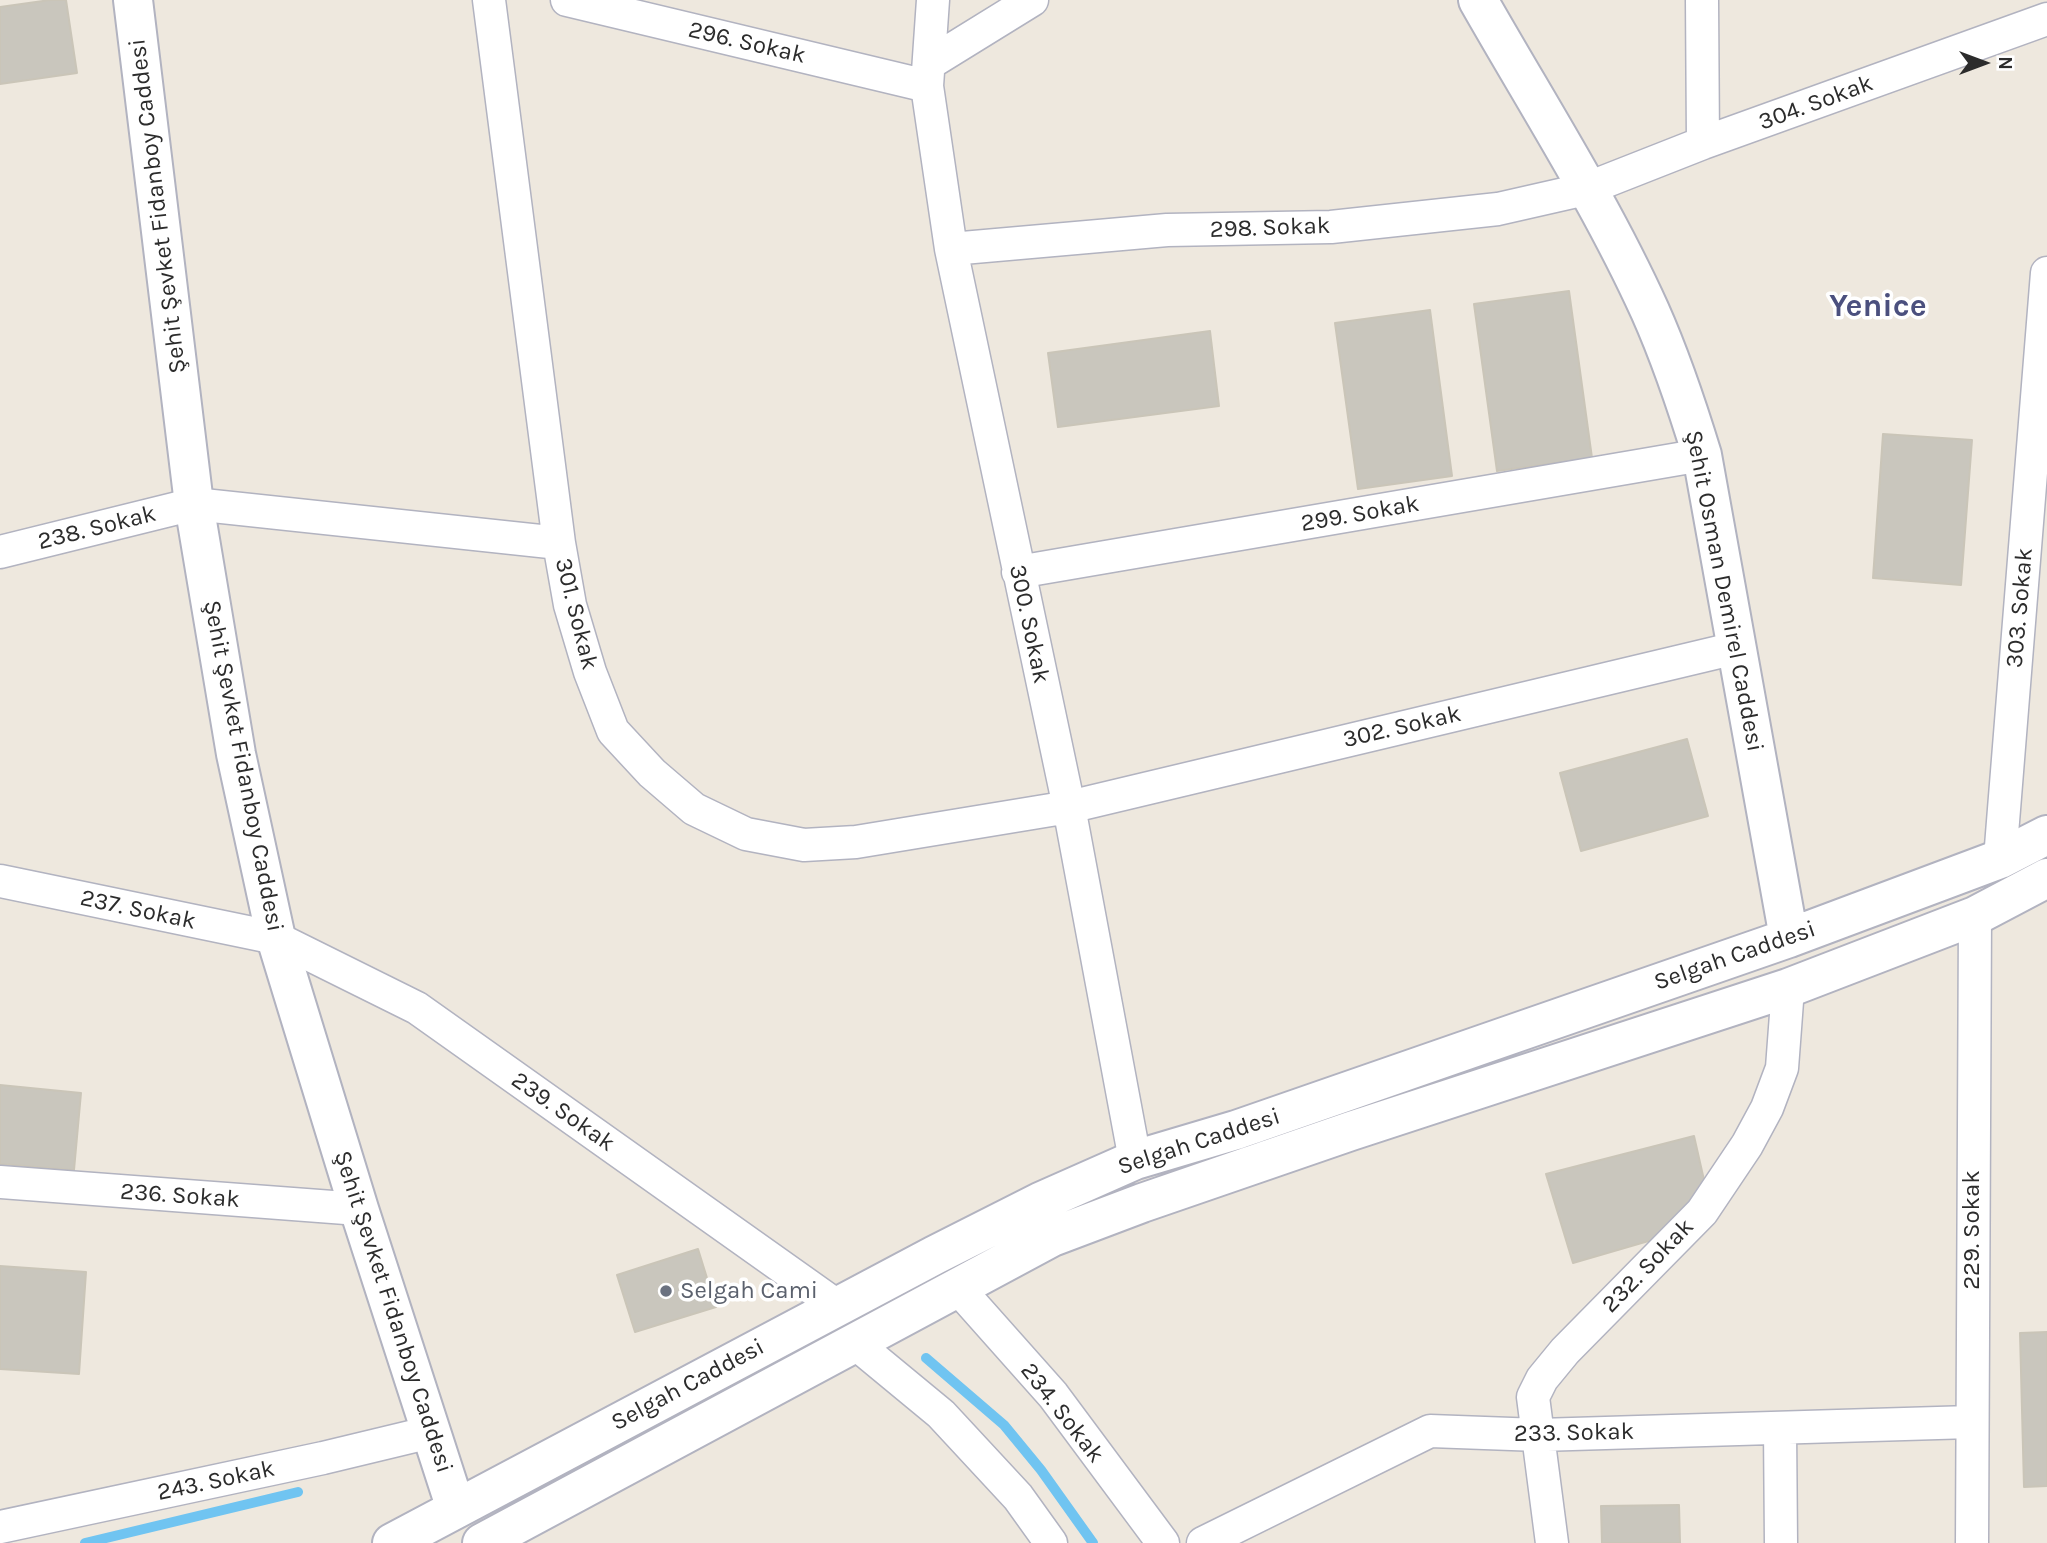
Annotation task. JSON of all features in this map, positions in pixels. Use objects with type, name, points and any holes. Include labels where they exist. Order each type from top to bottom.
[{"type":"main road","name":"Şehit Şevket Fidanboy Caddesi","points":[[132,0],[194,504],[236,754],[276,939],[359,1209],[456,1509]]},
{"type":"main road","name":"Şehit Osman Demirel Caddesi","points":[[1478,0],[1618,245],[1650,312],[1683,392],[1702,455],[1789,937]]},
{"type":"main road","name":"Selgah Caddesi","points":[[392,1543],[837,1306],[1040,1202],[1135,1160],[1236,1130],[1789,937],[2000,859],[2047,835]]},
{"type":"main road","name":"Selgah Caddesi","points":[[482,1543],[1052,1237],[1351,1131],[1788,988],[1975,916],[2047,878]]},
{"type":"street","name":"301. Sokak","points":[[489,0],[559,543],[574,619],[590,672],[613,731],[652,773],[694,809],[746,834],[804,845],[856,842],[1069,807]]},
{"type":"street","name":"296. Sokak","points":[[566,0],[928,75]]},
{"type":"street","name":"300. Sokak","points":[[933,0],[928,75],[951,249],[1069,807],[1135,1160]]},
{"type":"street","points":[[928,75],[1032,0]]},
{"type":"street","points":[[1702,0],[1703,143]]},
{"type":"street","name":"304. Sokak","points":[[1586,189],[1703,143],[2047,19]]},
{"type":"street","name":"298. Sokak","points":[[951,249],[1167,230],[1331,228],[1498,209],[1586,189]]},
{"type":"street","name":"303. Sokak","points":[[2000,859],[2047,273]]},
{"type":"street","name":"299. Sokak","points":[[1018,572],[1702,455]]},
{"type":"street","name":"238. Sokak","points":[[0,552],[194,504],[559,543]]},
{"type":"street","name":"302. Sokak","points":[[1069,807],[1736,648]]},
{"type":"street","name":"237. Sokak","points":[[0,881],[276,939]]},
{"type":"street","name":"229. Sokak","points":[[1972,1543],[1975,916]]},
{"type":"street","name":"239. Sokak","points":[[276,939],[417,1008],[837,1306]]},
{"type":"street","name":"232. Sokak","points":[[1552,1543],[1533,1396],[1542,1379],[1565,1351],[1702,1212],[1747,1145],[1767,1108],[1782,1068],[1788,988]]},
{"type":"street","name":"236. Sokak","points":[[0,1182],[359,1209]]},
{"type":"street","name":"234. Sokak","points":[[957,1287],[1053,1395],[1163,1543]]},
{"type":"street","points":[[855,1343],[941,1414],[1018,1497],[1051,1543]]},
{"type":"street","name":"233. Sokak","points":[[1203,1543],[1430,1431],[1539,1435],[1971,1422]]},
{"type":"street","points":[[1780,1428],[1781,1543]]},
{"type":"street","name":"243. Sokak","points":[[0,1528],[432,1433]]},
{"type":"building","points":[[66,0],[77,73],[0,84],[0,7]]},
{"type":"building","points":[[1569,291],[1592,458],[1497,471],[1474,304]]},
{"type":"building","points":[[1430,310],[1452,476],[1358,489],[1335,323]]},
{"type":"building","points":[[1210,331],[1219,406],[1058,427],[1048,353]]},
{"type":"building","points":[[1883,434],[1972,440],[1961,585],[1873,578]]},
{"type":"building","points":[[1687,739],[1708,816],[1581,851],[1560,773]]},
{"type":"building","points":[[0,1085],[81,1093],[74,1170],[0,1164]]},
{"type":"building","points":[[1694,1136],[1704,1180],[1690,1212],[1676,1233],[1573,1263],[1546,1174]]},
{"type":"building","name":"Selgah Cami","points":[[698,1249],[716,1307],[635,1332],[617,1275]]},
{"type":"building","points":[[0,1266],[86,1272],[79,1374],[0,1369]]},
{"type":"building","points":[[2047,1332],[2047,1486],[2024,1487],[2020,1333]]},
{"type":"building","points":[[1679,1505],[1680,1543],[1602,1543],[1601,1506]]},
{"type":"waterway","points":[[926,1358],[1004,1425],[1041,1470],[1093,1543]]},
{"type":"waterway","points":[[85,1543],[298,1492]]},
{"type":"place","name":"Selgah Cami","points":[[666,1291]]},
{"type":"district","name":"Yenice","points":[[1878,307]]}]
